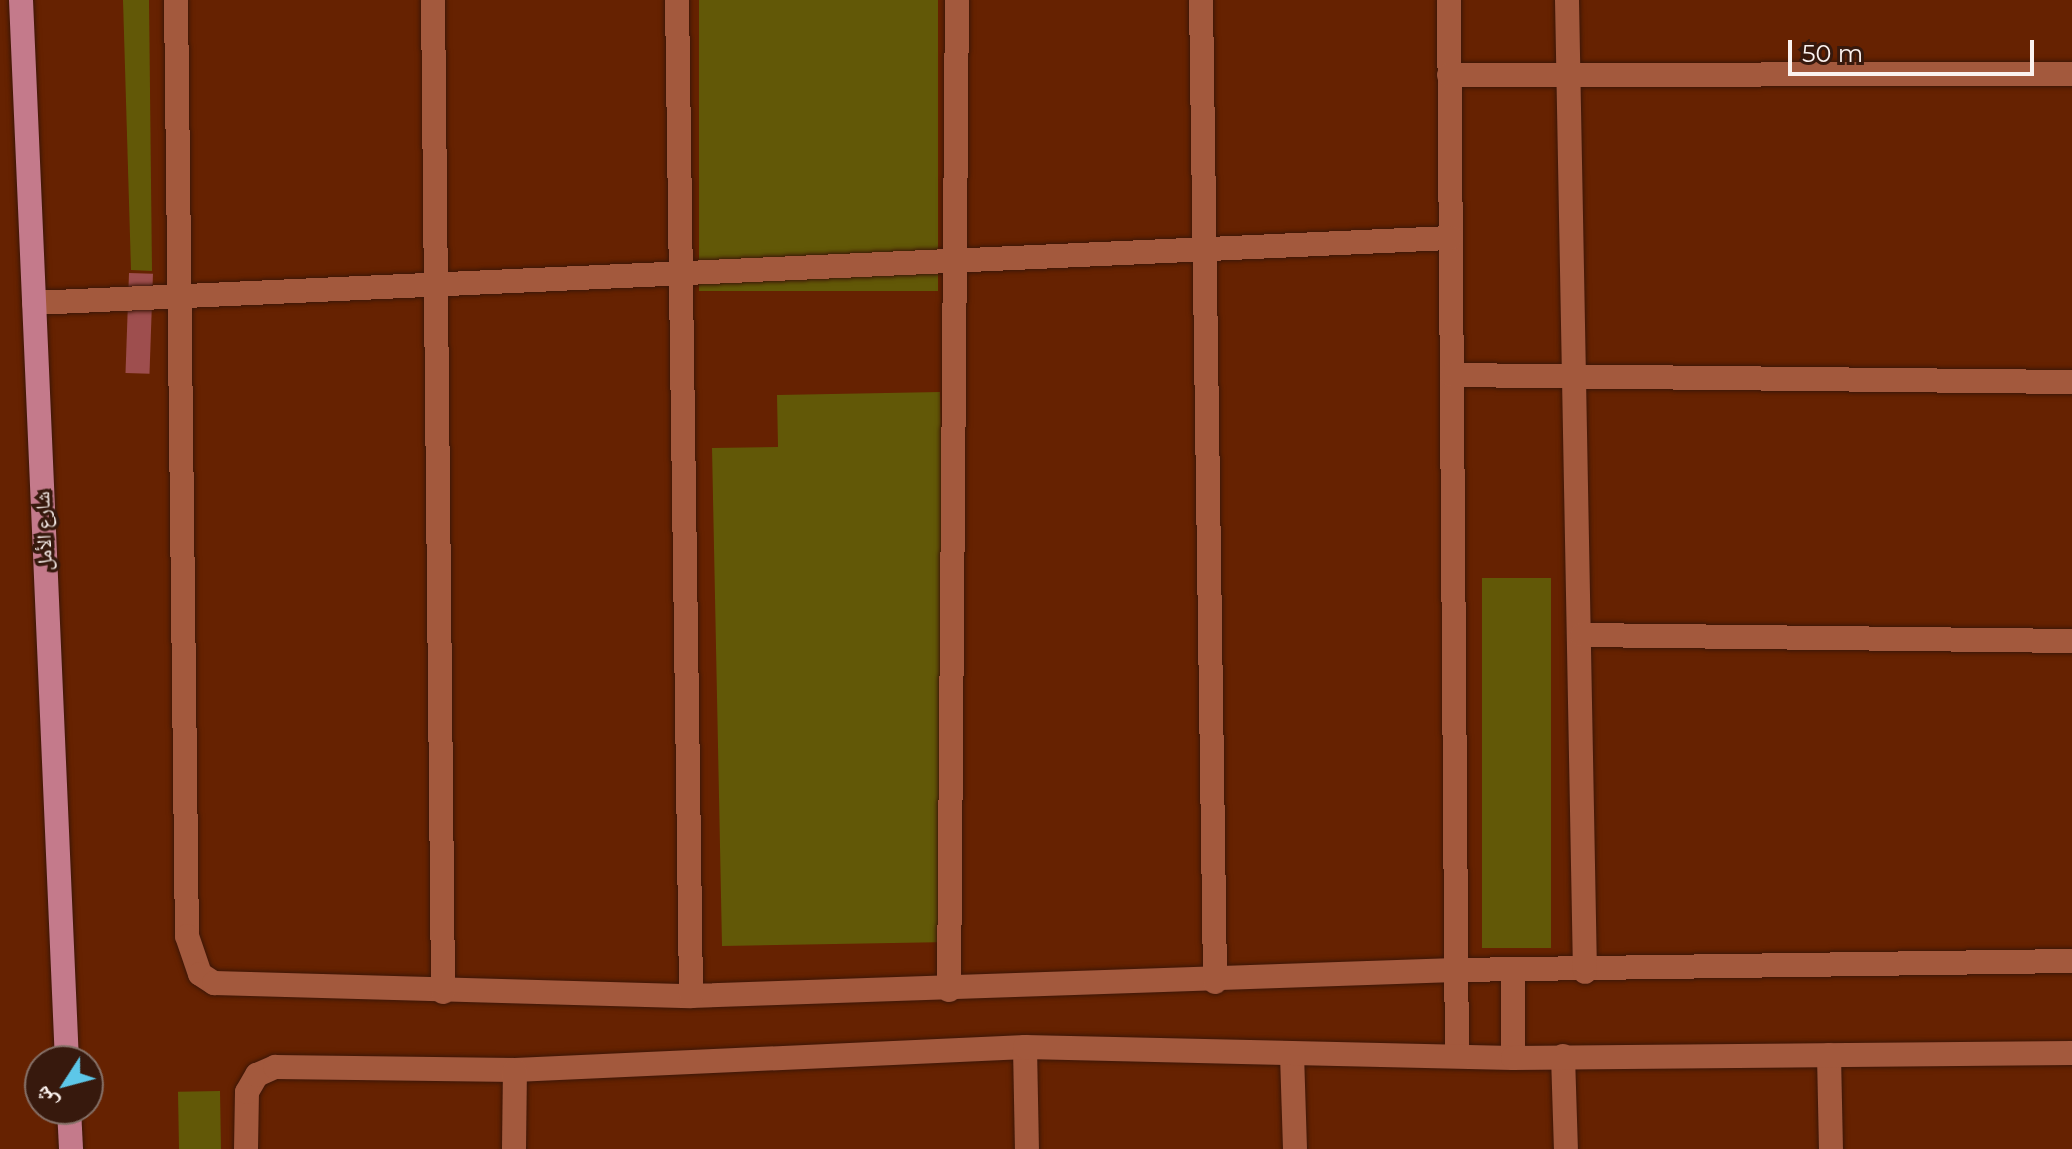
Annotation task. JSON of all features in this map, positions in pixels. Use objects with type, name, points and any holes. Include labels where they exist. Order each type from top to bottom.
[{"type":"main road","name":"شارع الأمل","points":[[21,0],[66,1045]]},
{"type":"main road","points":[[70,1125],[71,1149]]},
{"type":"street","points":[[176,0],[191,954],[200,974],[230,986],[691,996],[1215,982],[1456,970],[1585,972],[2072,961]]},
{"type":"street","points":[[433,0],[443,992]]},
{"type":"street","points":[[677,0],[691,996]]},
{"type":"street","points":[[949,990],[957,0]]},
{"type":"street","points":[[1201,0],[1215,982]]},
{"type":"street","points":[[1449,0],[1457,1056]]},
{"type":"street","points":[[1567,0],[1582,635],[1585,972]]},
{"type":"street","points":[[1449,75],[2072,74]]},
{"type":"street","points":[[34,303],[1451,238]]},
{"type":"street","points":[[1452,375],[2072,382]]},
{"type":"street","points":[[1582,635],[2072,641]]},
{"type":"street","points":[[1513,971],[1513,1058]]},
{"type":"street","points":[[1025,1047],[1027,1149]]},
{"type":"street","points":[[246,1149],[247,1092],[266,1070],[515,1070],[1025,1047],[1513,1058],[2072,1053]]},
{"type":"street","points":[[1292,1054],[1295,1149]]},
{"type":"street","points":[[1829,1055],[1831,1149]]},
{"type":"street","points":[[1563,1056],[1566,1149]]},
{"type":"street","points":[[514,1149],[515,1070]]},
{"type":"shaded area","points":[[123,0],[149,0],[152,271],[131,270]]},
{"type":"shaded area","points":[[699,0],[938,0],[938,291],[699,291]]},
{"type":"shaded area","points":[[940,392],[951,942],[722,946],[712,448],[778,447],[777,395]]},
{"type":"shaded area","points":[[1482,578],[1551,578],[1551,948],[1482,948]]},
{"type":"shaded area","points":[[220,1091],[221,1149],[179,1149],[178,1092]]},
{"type":"building","points":[[129,273],[153,274],[149,374],[126,373]]}]
